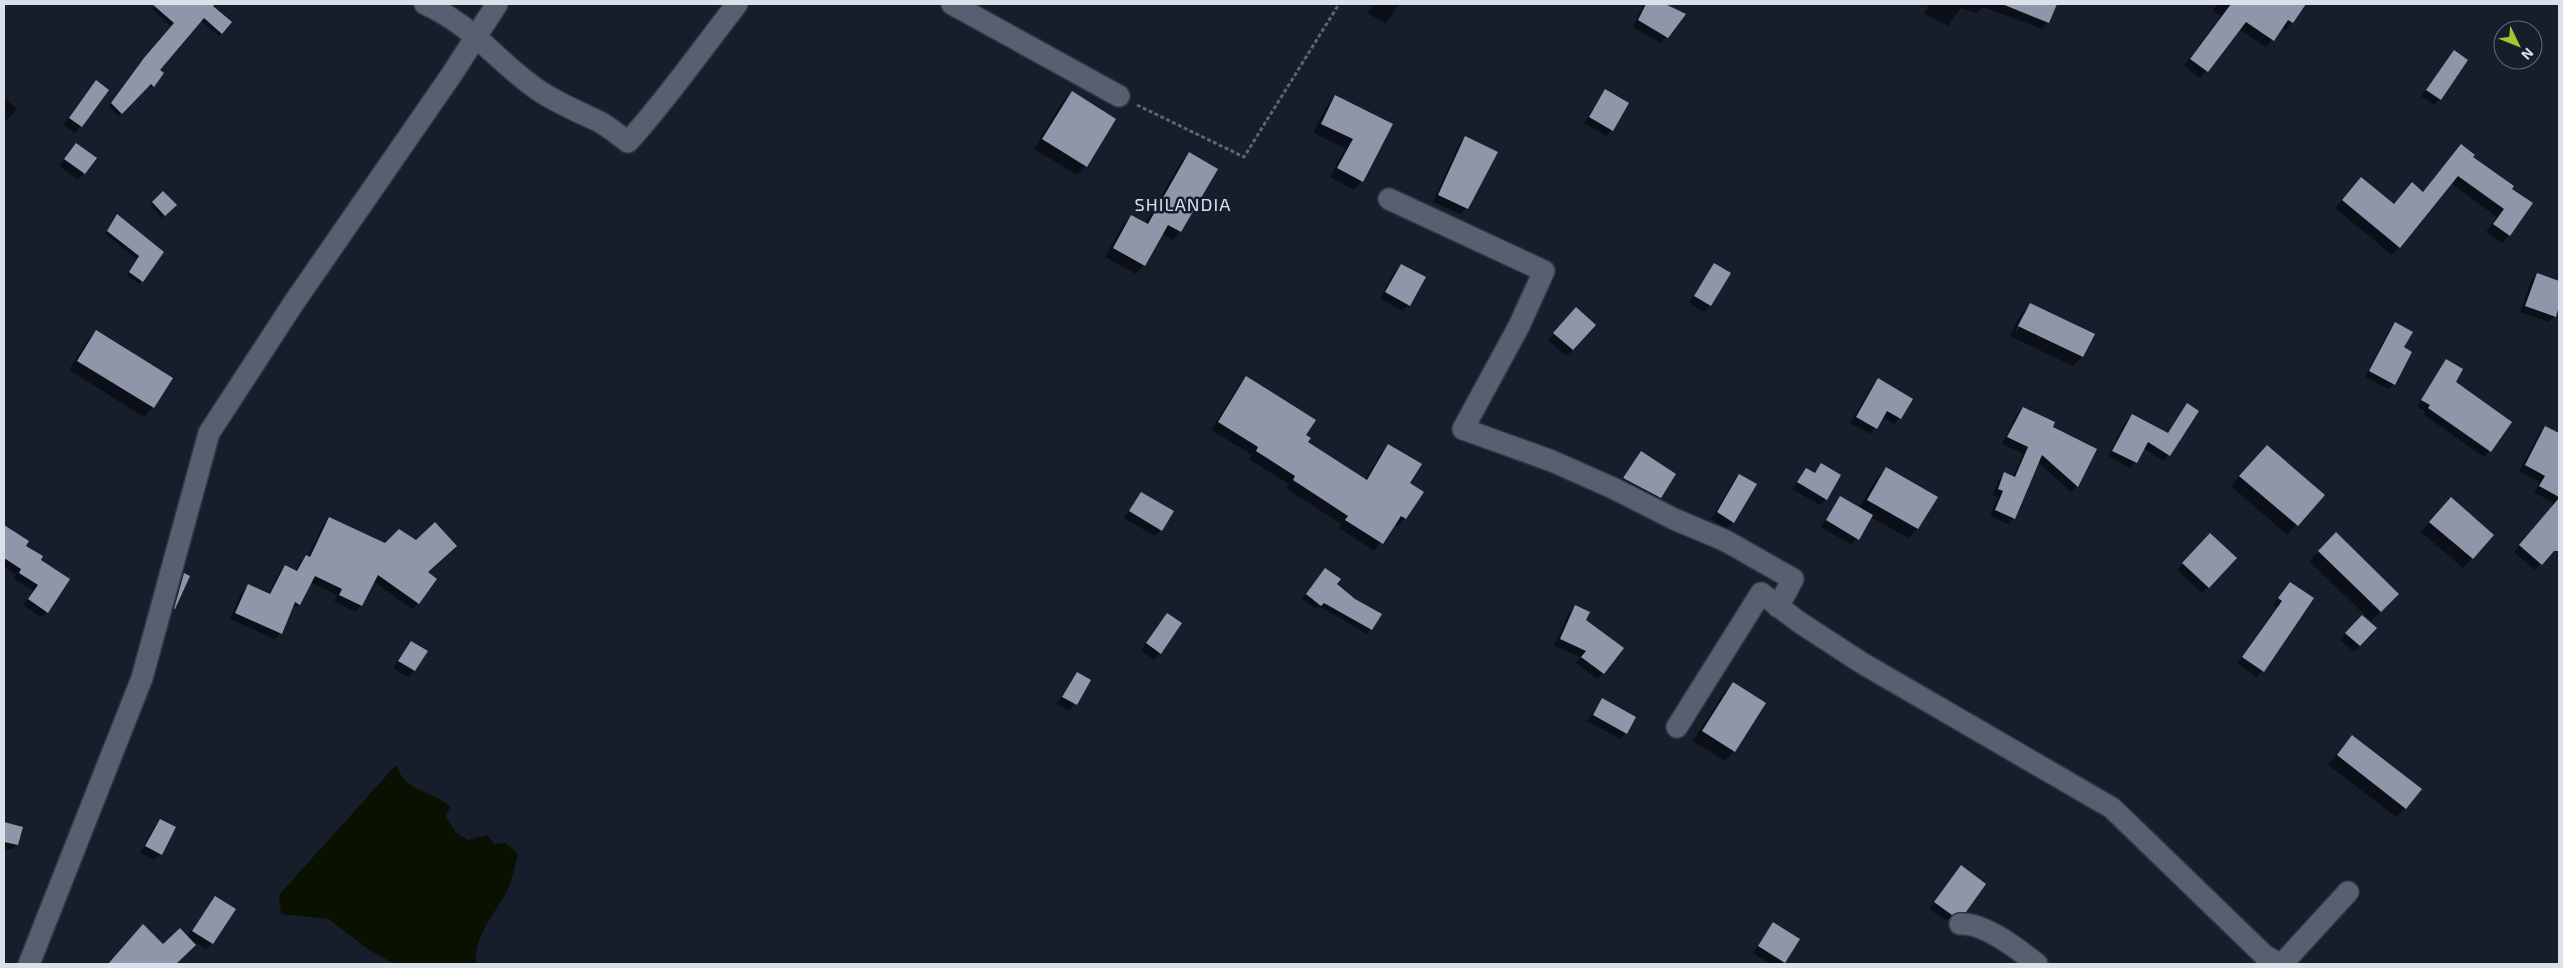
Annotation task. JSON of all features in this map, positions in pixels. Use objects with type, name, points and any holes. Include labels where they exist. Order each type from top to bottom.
[{"type":"street","points":[[425,4],[445,13],[477,35],[511,68],[539,90],[600,122],[628,142],[660,107],[696,56],[738,4]]},
{"type":"street","points":[[29,964],[142,678],[209,432],[497,4]]},
{"type":"street","points":[[952,4],[1119,96]]},
{"type":"street","points":[[1389,199],[1544,271],[1519,326],[1463,429],[1552,461],[1615,489],[1674,519],[1726,541],[1793,579],[1778,607]]},
{"type":"street","points":[[1677,727],[1761,593],[1778,607],[1862,663],[2112,808],[2270,962],[2348,892]]},
{"type":"street","points":[[1960,924],[1981,929],[2007,942],[2037,964]]},
{"type":"path","points":[[1119,96],[1244,157],[1339,4]]},
{"type":"shaded area","points":[[396,765],[400,774],[412,786],[435,796],[450,807],[446,816],[456,833],[468,840],[487,835],[495,844],[505,843],[518,854],[510,884],[478,942],[476,964],[395,964],[369,950],[329,919],[281,914],[279,895]]},
{"type":"building","points":[[152,4],[215,4],[213,6],[232,22],[222,34],[204,18],[160,70],[164,73],[154,87],[151,84],[122,114],[111,103],[144,58],[174,23]]},
{"type":"building","points":[[1646,4],[1665,4],[1686,14],[1668,38],[1638,20]]},
{"type":"building","points":[[2002,4],[2057,4],[2049,23]]},
{"type":"building","points":[[2231,4],[2306,4],[2293,23],[2288,20],[2274,41],[2246,22],[2208,72],[2190,59]]},
{"type":"building","points":[[2454,50],[2468,60],[2441,100],[2426,90]]},
{"type":"building","points":[[96,80],[109,90],[82,127],[69,118]]},
{"type":"building","points":[[1605,89],[1629,103],[1613,131],[1589,117]]},
{"type":"building","points":[[1072,91],[1116,119],[1087,167],[1042,139]]},
{"type":"building","points":[[1335,95],[1393,124],[1363,182],[1337,168],[1353,139],[1321,124]]},
{"type":"building","points":[[1465,136],[1498,152],[1468,209],[1438,195]]},
{"type":"building","points":[[76,143],[97,158],[85,174],[64,159]]},
{"type":"building","points":[[2461,144],[2475,155],[2473,157],[2514,186],[2512,189],[2533,203],[2510,236],[2493,224],[2504,209],[2458,176],[2400,248],[2342,200],[2361,177],[2394,204],[2412,182],[2423,192]]},
{"type":"building","points":[[1189,152],[1218,169],[1181,232],[1168,225],[1145,266],[1113,248],[1131,215],[1148,224]]},
{"type":"building","points":[[163,191],[177,205],[165,216],[152,202]]},
{"type":"building","points":[[117,214],[164,252],[143,282],[129,272],[139,256],[107,231]]},
{"type":"building","points":[[1714,263],[1731,273],[1711,306],[1694,296]]},
{"type":"building","points":[[1401,264],[1426,277],[1410,306],[1385,292]]},
{"type":"building","points":[[2537,273],[2559,281],[2559,306],[2556,317],[2525,306]]},
{"type":"building","points":[[2030,303],[2095,334],[2083,357],[2018,326]]},
{"type":"building","points":[[1576,307],[1596,325],[1573,350],[1553,333]]},
{"type":"building","points":[[2395,322],[2413,332],[2404,347],[2412,352],[2395,385],[2369,371]]},
{"type":"building","points":[[96,330],[173,378],[154,408],[77,361]]},
{"type":"building","points":[[2446,359],[2463,369],[2456,382],[2512,422],[2491,452],[2428,408],[2430,405],[2421,400]]},
{"type":"building","points":[[1246,376],[1316,420],[1306,435],[1311,438],[1308,442],[1367,480],[1388,444],[1422,464],[1410,483],[1424,492],[1406,519],[1401,516],[1383,544],[1345,520],[1348,516],[1293,480],[1295,476],[1256,451],[1258,447],[1218,422]]},
{"type":"building","points":[[1878,378],[1913,399],[1901,419],[1887,411],[1877,429],[1856,417]]},
{"type":"building","points":[[2187,403],[2199,411],[2170,456],[2148,442],[2137,463],[2112,451],[2132,414],[2168,433]]},
{"type":"building","points":[[2023,407],[2055,422],[2053,427],[2097,449],[2078,487],[2042,455],[2015,519],[1995,510],[2003,491],[1998,489],[2004,472],[2015,477],[2028,447],[2007,437]]},
{"type":"building","points":[[2545,426],[2559,433],[2559,497],[2539,486],[2545,476],[2525,465]]},
{"type":"building","points":[[2267,445],[2325,495],[2298,526],[2239,476]]},
{"type":"building","points":[[1641,451],[1676,474],[1661,498],[1623,478]]},
{"type":"building","points":[[1821,463],[1841,475],[1827,500],[1797,482],[1806,468],[1815,473]]},
{"type":"building","points":[[1886,467],[1938,497],[1918,529],[1867,500]]},
{"type":"building","points":[[1739,474],[1757,484],[1734,523],[1717,512]]},
{"type":"building","points":[[1141,492],[1174,511],[1162,531],[1129,511]]},
{"type":"building","points":[[1840,496],[1873,515],[1859,540],[1826,520]]},
{"type":"building","points":[[2451,497],[2494,535],[2473,559],[2429,522]]},
{"type":"building","points":[[2559,498],[2559,551],[2554,551],[2542,565],[2519,545]]},
{"type":"building","points":[[329,517],[385,543],[399,529],[416,540],[435,522],[457,546],[428,572],[437,579],[419,604],[378,575],[362,606],[339,595],[342,589],[315,576],[300,605],[295,602],[282,634],[235,613],[248,584],[270,594],[285,565],[297,571],[306,555],[310,557]]},
{"type":"building","points":[[4,525],[29,541],[26,546],[43,556],[41,560],[70,579],[48,613],[28,599],[38,585],[19,573],[21,569],[4,558]]},
{"type":"building","points":[[2336,532],[2399,594],[2381,612],[2318,551]]},
{"type":"building","points":[[2210,533],[2237,558],[2209,588],[2182,563]]},
{"type":"building","points":[[1325,568],[1341,579],[1337,584],[1355,599],[1382,614],[1372,630],[1324,603],[1321,606],[1306,594]]},
{"type":"building","points":[[184,573],[190,576],[174,609]]},
{"type":"building","points":[[2290,582],[2314,598],[2264,672],[2242,657],[2282,601],[2278,598]]},
{"type":"building","points":[[1575,605],[1590,612],[1586,620],[1624,648],[1604,674],[1581,657],[1586,651],[1560,639]]},
{"type":"building","points":[[1167,613],[1182,623],[1161,654],[1146,643]]},
{"type":"building","points":[[2362,615],[2377,628],[2360,646],[2345,633]]},
{"type":"building","points":[[411,641],[428,651],[415,671],[398,661]]},
{"type":"building","points":[[1077,672],[1091,680],[1077,705],[1062,697]]},
{"type":"building","points":[[1733,682],[1766,703],[1735,752],[1702,731]]},
{"type":"building","points":[[1602,698],[1636,717],[1627,734],[1593,715]]},
{"type":"building","points":[[2352,735],[2422,789],[2406,809],[2337,755]]},
{"type":"building","points":[[160,819],[176,827],[162,855],[145,846]]},
{"type":"building","points":[[4,822],[23,827],[18,845],[4,842]]},
{"type":"building","points":[[1961,865],[1986,884],[1966,912],[1952,915],[1934,902]]},
{"type":"building","points":[[215,896],[236,909],[213,944],[192,931]]},
{"type":"building","points":[[1773,922],[1800,939],[1785,963],[1758,946]]},
{"type":"building","points":[[143,924],[163,944],[180,928],[196,945],[176,964],[108,964]]},
{"type":"district","name":"SHILANDIA","points":[[1183,205]]}]
